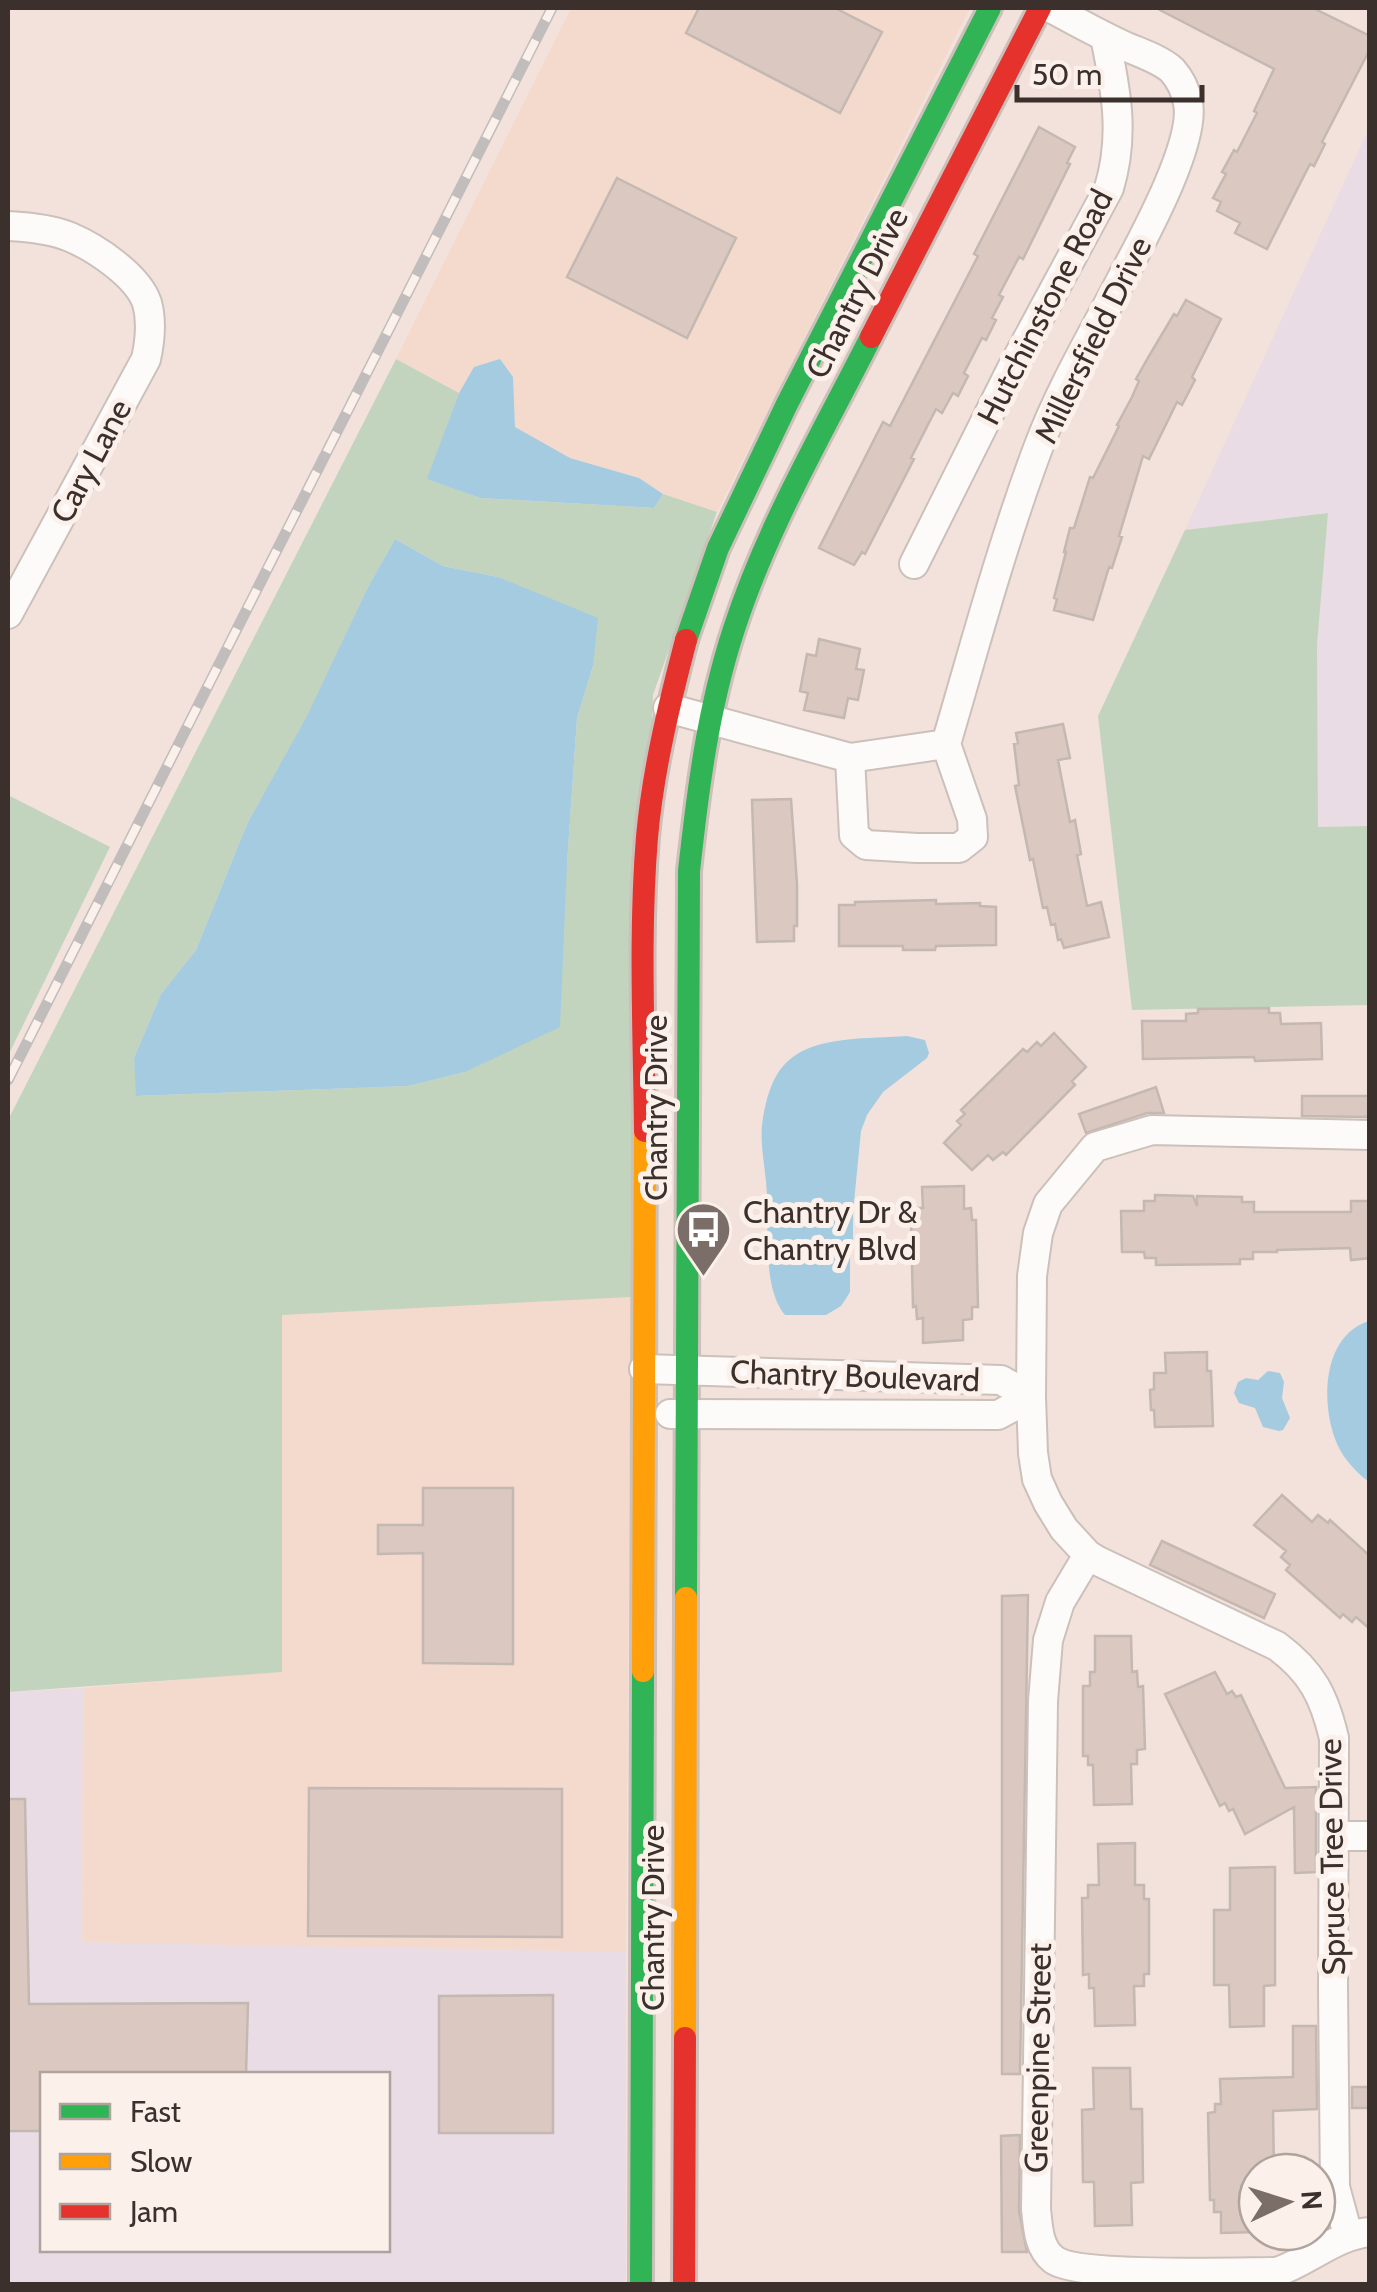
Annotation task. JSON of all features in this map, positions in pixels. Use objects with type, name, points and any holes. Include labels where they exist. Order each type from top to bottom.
[{"type":"street","name":"Chantry Drive","points":[[641,2284],[644,892],[647,835],[660,741],[686,639],[718,548],[787,404],[990,8]]},
{"type":"street","name":"Chantry Drive","points":[[684,2284],[688,871],[697,794],[710,721],[734,627],[764,552],[1040,8]]},
{"type":"street","name":"Millersfield Drive","points":[[946,744],[1038,446],[1149,226],[1187,136],[1190,118],[1181,82],[1170,68],[1051,8]]},
{"type":"street","name":"Hutchinstone Road","points":[[914,564],[1012,368],[1109,188],[1117,162],[1118,100],[1105,37]]},
{"type":"street","name":"Cary Lane","points":[[8,226],[68,236],[93,249],[127,274],[146,300],[150,329],[146,359],[10,604]]},
{"type":"street","points":[[668,708],[850,758],[946,744],[972,819],[973,837],[959,848],[866,845],[854,835],[850,758]]},
{"type":"street","points":[[1088,1555],[1064,1529],[1048,1503],[1033,1453],[1032,1276],[1038,1233],[1048,1204],[1095,1147],[1152,1130],[1370,1135]]},
{"type":"street","name":"Chantry Boulevard","points":[[644,1368],[1000,1380],[1030,1397]]},
{"type":"street","name":"Chantry Boulevard","points":[[643,1413],[998,1415],[1030,1397]]},
{"type":"street","name":"Spruce Tree Drive","points":[[1088,1555],[1277,1646],[1312,1678],[1326,1706],[1334,1738],[1336,2187],[1359,2233]]},
{"type":"street","name":"Greenpine Street","points":[[1088,1555],[1060,1602],[1048,1640],[1044,1686],[1036,2209],[1042,2246],[1066,2266],[1120,2271],[1277,2272],[1359,2233]]},
{"type":"street","points":[[1334,1836],[1370,1836]]},
{"type":"shaded area","points":[[571,8],[970,8],[717,512],[663,494],[639,478],[570,458],[515,427],[513,377],[474,367],[459,393],[396,359]]},
{"type":"shaded area","points":[[1369,128],[1369,826],[1318,827],[1317,645],[1328,513],[1185,530]]},
{"type":"shaded area","points":[[631,1297],[626,1952],[82,1942],[83,1688],[282,1671],[282,1315]]},
{"type":"shaded area","points":[[83,1688],[82,1942],[626,1952],[626,2284],[8,2284],[8,1692]]},
{"type":"green space","points":[[396,359],[459,393],[428,479],[480,498],[654,508],[663,494],[717,512],[653,695],[631,1297],[282,1315],[282,1672],[8,1692],[8,1120]],"holes":[[[395,539],[443,566],[498,577],[593,666],[577,718],[567,864],[465,1072],[408,1086],[137,1096],[134,1058],[161,994],[196,950],[247,824],[308,716],[368,587]]]},
{"type":"green space","points":[[1328,513],[1317,645],[1318,827],[1369,826],[1369,1005],[1132,1010],[1098,716],[1185,530]]},
{"type":"green space","points":[[8,795],[110,847],[8,1056]]},
{"type":"water","points":[[500,359],[513,377],[515,427],[570,458],[639,478],[663,494],[654,508],[480,498],[427,479],[459,393],[474,367]]},
{"type":"water","points":[[395,539],[443,566],[498,577],[598,618],[593,666],[577,718],[560,1027],[465,1072],[408,1086],[136,1096],[134,1058],[161,994],[196,950],[247,824],[307,716]]},
{"type":"water","points":[[907,1036],[925,1040],[929,1053],[883,1092],[861,1131],[850,1292],[841,1306],[826,1315],[785,1315],[770,1274],[762,1142],[763,1117],[773,1082],[788,1061],[813,1047],[844,1040]]},
{"type":"water","points":[[1370,1321],[1369,1482],[1338,1446],[1327,1393],[1333,1357],[1341,1341],[1353,1329]]},
{"type":"water","points":[[1268,1371],[1280,1373],[1284,1382],[1282,1398],[1290,1418],[1279,1431],[1263,1427],[1255,1408],[1239,1403],[1234,1393],[1238,1382],[1246,1378],[1258,1380]]},
{"type":"building","points":[[699,8],[835,8],[882,32],[840,113],[686,33]]},
{"type":"building","points":[[1156,8],[1313,8],[1370,36],[1370,49],[1322,142],[1325,144],[1314,166],[1310,164],[1267,249],[1235,233],[1240,223],[1217,211],[1221,202],[1213,198],[1226,174],[1222,172],[1257,113],[1254,111],[1274,69]]},
{"type":"building","points":[[1039,127],[1075,147],[1067,163],[1070,164],[1023,259],[1019,257],[999,295],[1003,297],[992,318],[996,320],[964,373],[968,376],[958,396],[953,393],[942,413],[936,409],[865,554],[862,552],[854,565],[819,548],[883,422],[890,426]]},
{"type":"building","points":[[617,178],[736,238],[687,338],[567,277]]},
{"type":"building","points":[[1186,300],[1221,319],[1182,405],[1177,402],[1149,459],[1143,456],[1119,536],[1122,537],[1093,620],[1054,610],[1070,528],[1074,528],[1090,477],[1093,478],[1119,426],[1139,381],[1136,379]]},
{"type":"building","points":[[819,639],[860,649],[856,669],[864,670],[858,700],[848,698],[844,718],[804,710],[808,693],[800,691],[807,654],[816,656]]},
{"type":"building","points":[[1063,724],[1070,758],[1058,760],[1070,822],[1075,820],[1087,906],[1101,902],[1109,937],[1064,948],[1055,924],[1051,925],[1047,907],[1043,908],[1033,859],[1030,860],[1015,786],[1019,785],[1014,744],[1018,743],[1016,733]]},
{"type":"building","points":[[791,799],[797,884],[794,941],[757,942],[752,800]]},
{"type":"building","points":[[936,900],[936,904],[980,903],[996,907],[996,945],[936,946],[935,950],[839,946],[839,905]]},
{"type":"building","points":[[1269,1008],[1269,1013],[1280,1013],[1281,1024],[1321,1023],[1322,1059],[1143,1059],[1142,1021],[1186,1021],[1186,1014],[1198,1013],[1198,1009]]},
{"type":"building","points":[[1054,1033],[1086,1067],[1072,1081],[1075,1085],[1006,1155],[1003,1152],[993,1160],[988,1155],[972,1170],[944,1143],[961,1125],[957,1121],[965,1114],[961,1110],[1023,1049],[1027,1052],[1037,1042],[1041,1046]]},
{"type":"building","points":[[1156,1087],[1164,1113],[1147,1113],[1086,1133],[1079,1114]]},
{"type":"building","points":[[1302,1096],[1370,1096],[1370,1117],[1302,1116]]},
{"type":"building","points":[[964,1186],[964,1209],[971,1208],[972,1220],[976,1220],[978,1307],[972,1307],[972,1319],[963,1320],[963,1340],[923,1343],[923,1318],[917,1319],[916,1306],[913,1307],[911,1221],[917,1221],[916,1208],[923,1208],[922,1187]]},
{"type":"building","points":[[1155,1195],[1193,1196],[1197,1206],[1197,1196],[1242,1197],[1242,1202],[1254,1202],[1254,1212],[1351,1212],[1351,1201],[1370,1201],[1370,1258],[1351,1260],[1350,1248],[1277,1250],[1253,1252],[1253,1259],[1240,1259],[1240,1264],[1156,1265],[1156,1258],[1145,1258],[1144,1252],[1122,1252],[1121,1211],[1144,1211],[1144,1201],[1155,1201]]},
{"type":"building","points":[[1207,1352],[1213,1426],[1155,1427],[1150,1390],[1154,1389],[1154,1373],[1166,1373],[1165,1353]]},
{"type":"building","points":[[423,1488],[513,1488],[513,1664],[423,1663],[423,1553],[378,1554],[378,1525],[423,1525]]},
{"type":"building","points":[[1282,1495],[1312,1522],[1318,1515],[1328,1523],[1330,1520],[1370,1556],[1370,1629],[1356,1617],[1352,1622],[1343,1614],[1340,1618],[1286,1570],[1290,1565],[1281,1557],[1286,1551],[1254,1525]]},
{"type":"building","points":[[1162,1541],[1275,1594],[1264,1618],[1150,1565]]},
{"type":"building","points":[[1028,1595],[1020,2074],[1002,2074],[1002,1596]]},
{"type":"building","points":[[1095,1636],[1131,1636],[1132,1672],[1137,1671],[1138,1687],[1143,1686],[1145,1749],[1137,1750],[1137,1764],[1131,1764],[1132,1804],[1094,1805],[1093,1765],[1088,1765],[1088,1756],[1083,1756],[1083,1686],[1090,1686],[1090,1672],[1095,1672]]},
{"type":"building","points":[[1215,1672],[1227,1694],[1232,1691],[1236,1697],[1241,1695],[1285,1788],[1316,1787],[1316,1872],[1295,1873],[1294,1807],[1245,1834],[1233,1809],[1229,1811],[1225,1803],[1220,1806],[1165,1694]]},
{"type":"building","points":[[309,1788],[562,1789],[562,1937],[308,1936]]},
{"type":"building","points":[[8,1799],[25,1799],[29,2004],[248,2003],[246,2072],[40,2072],[40,2131],[8,2131]]},
{"type":"building","points":[[1135,1843],[1135,1885],[1144,1885],[1144,1899],[1149,1899],[1149,1974],[1144,1974],[1144,1986],[1134,1986],[1135,2025],[1095,2026],[1094,1988],[1089,1988],[1089,1974],[1083,1975],[1082,1898],[1088,1898],[1088,1885],[1099,1885],[1098,1844]]},
{"type":"building","points":[[1275,1867],[1275,1985],[1264,1986],[1264,2026],[1230,2027],[1229,1985],[1214,1985],[1214,1910],[1230,1910],[1230,1868]]},
{"type":"building","points":[[553,1995],[553,2133],[439,2133],[439,1996]]},
{"type":"building","points":[[1293,2026],[1316,2026],[1317,2109],[1273,2111],[1274,2152],[1237,2152],[1237,2233],[1221,2233],[1221,2212],[1214,2212],[1214,2200],[1210,2200],[1208,2113],[1215,2112],[1215,2104],[1221,2104],[1220,2079],[1293,2077]]},
{"type":"building","points":[[1093,2068],[1130,2068],[1131,2109],[1142,2109],[1143,2182],[1131,2183],[1132,2225],[1095,2226],[1094,2182],[1083,2182],[1082,2110],[1094,2109]]},
{"type":"building","points":[[1352,2087],[1370,2087],[1370,2108],[1352,2108]]},
{"type":"building","points":[[1020,2135],[1019,2211],[1027,2252],[1002,2252],[1001,2136]]},
{"type":"railway","points":[[8,1080],[552,8]]},
{"type":"traffic: fast","points":[[686,640],[718,548],[787,404],[990,8]]},
{"type":"traffic: fast","points":[[686,1598],[689,871],[700,779],[717,689],[747,591],[797,480],[871,337]]},
{"type":"traffic: fast","points":[[641,2284],[643,1671]]},
{"type":"traffic: slow","points":[[643,1671],[645,1131]]},
{"type":"traffic: slow","points":[[685,2038],[686,1598]]},
{"type":"traffic: jam","points":[[871,337],[1040,8]]},
{"type":"traffic: jam","points":[[645,1131],[643,947],[647,837],[657,762],[686,640]]},
{"type":"traffic: jam","points":[[684,2284],[685,2038]]},
{"type":"place","name":"Chantry Dr & Chantry Blvd","points":[[704,1279]]}]
